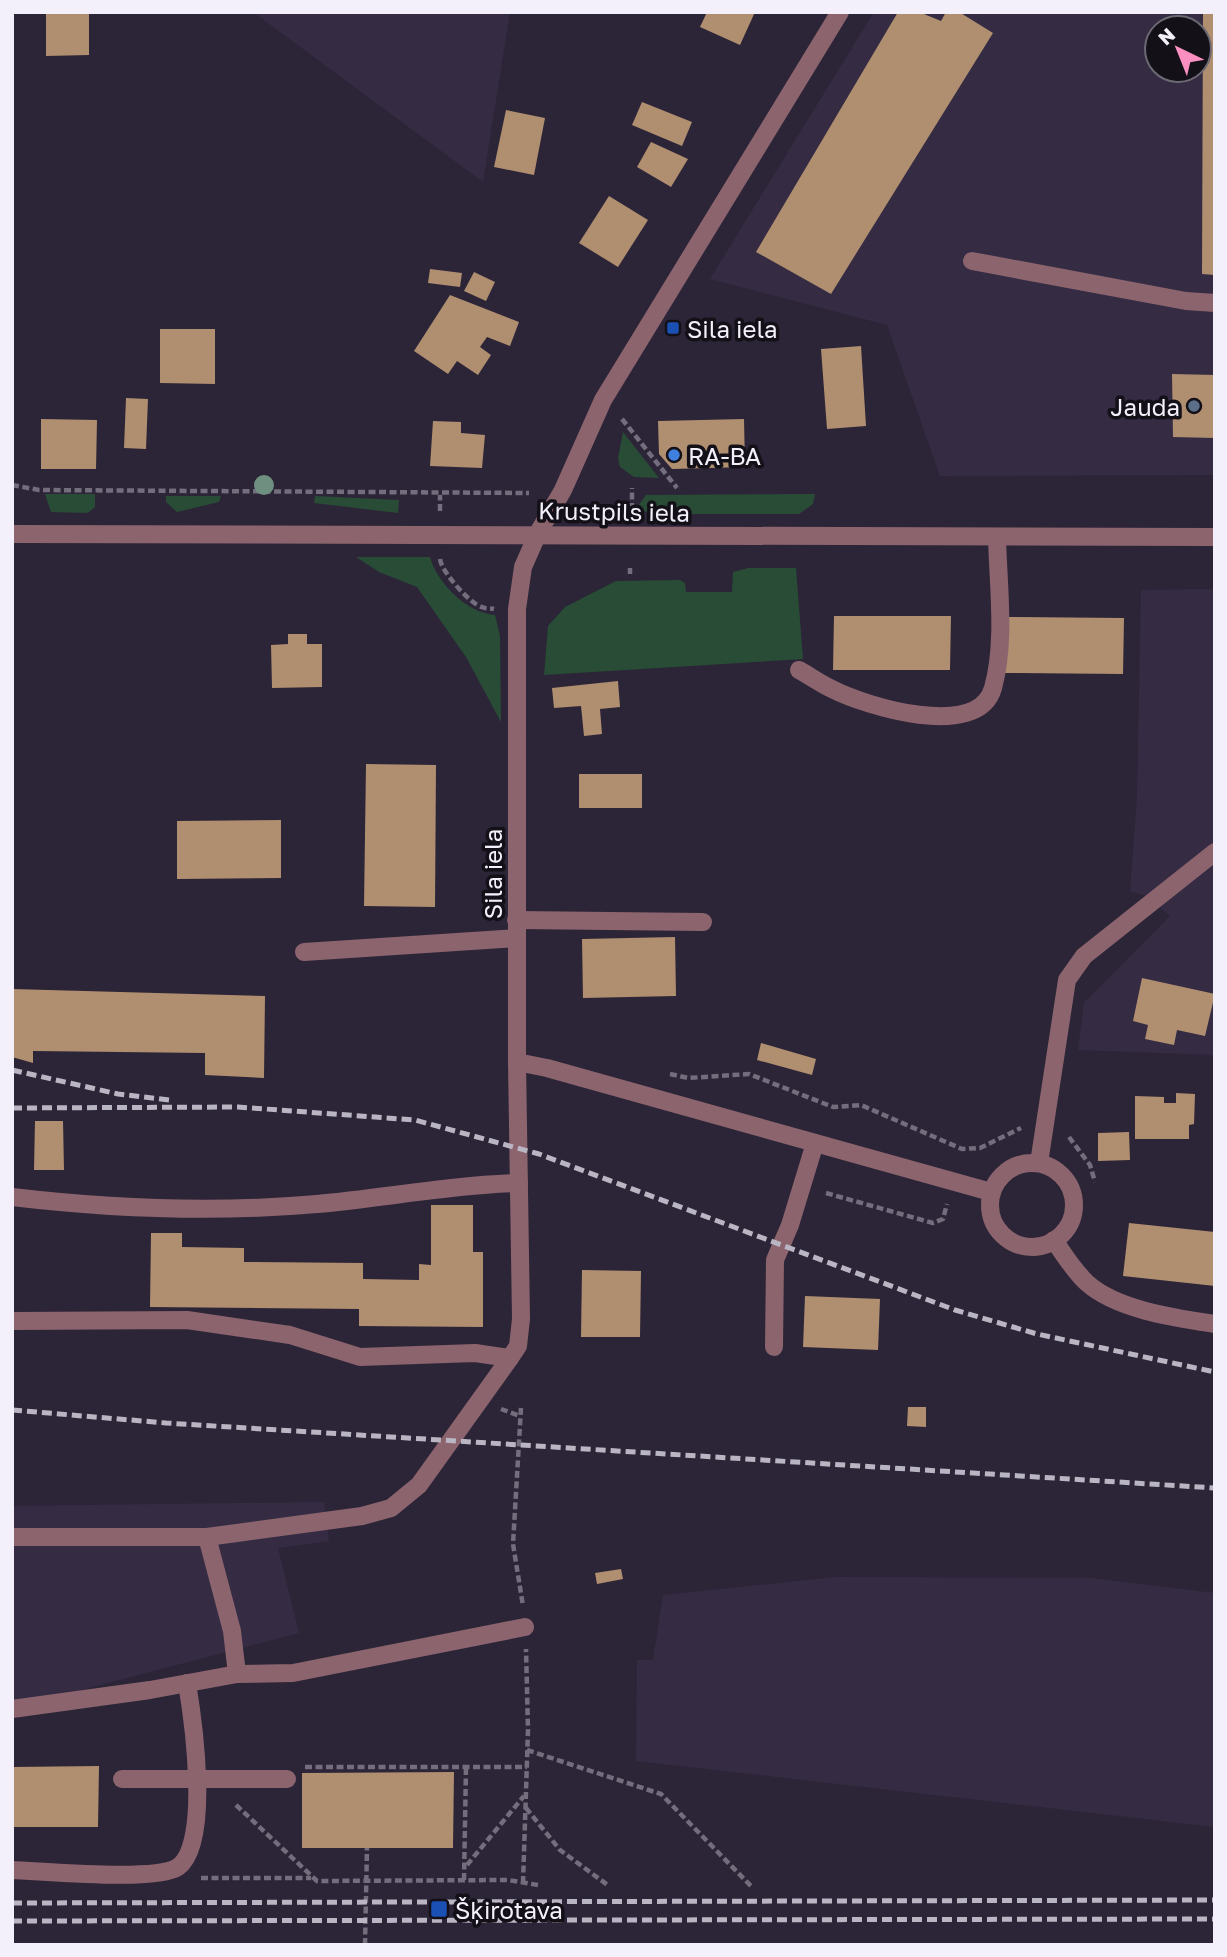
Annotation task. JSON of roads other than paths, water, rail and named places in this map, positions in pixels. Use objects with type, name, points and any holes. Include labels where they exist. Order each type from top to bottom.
[{"type":"street","name":"Sila iela","points":[[12,1537],[207,1537],[362,1516],[391,1508],[419,1485],[517,1346],[521,1319],[517,1062],[517,609],[523,568],[538,533],[563,490],[603,400],[840,12]]},
{"type":"street","points":[[972,261],[1186,301],[1215,303]]},
{"type":"street","name":"Krustpils iela","points":[[12,534],[405,537],[538,533],[644,537],[1215,537]]},
{"type":"street","points":[[800,670],[831,689],[869,705],[952,718],[976,710],[993,691],[999,641],[997,537]]},
{"type":"street","points":[[1038,1163],[1057,1032],[1070,973],[1084,956],[1215,852]]},
{"type":"street","points":[[304,952],[517,929],[704,922]]},
{"type":"street","points":[[517,1062],[547,1068],[991,1192]]},
{"type":"street","points":[[774,1347],[775,1260],[790,1225],[815,1143]]},
{"type":"street","points":[[1024,1163],[1038,1163],[1066,1179],[1073,1195],[1069,1224],[1054,1240],[1040,1246],[1026,1246],[1006,1237],[992,1221],[991,1192],[998,1178],[1010,1168],[1024,1163]]},
{"type":"street","points":[[12,1197],[95,1206],[196,1211],[316,1204],[486,1184],[519,1184]]},
{"type":"street","points":[[1054,1240],[1079,1276],[1099,1292],[1160,1315],[1215,1324]]},
{"type":"street","points":[[12,1321],[187,1320],[290,1335],[360,1357],[475,1353],[510,1358]]},
{"type":"street","points":[[207,1537],[232,1631],[237,1674]]},
{"type":"street","points":[[12,1709],[187,1684],[237,1674],[293,1673],[525,1627]]},
{"type":"street","points":[[12,1870],[164,1872],[180,1866],[193,1842],[204,1780],[187,1684]]},
{"type":"street","points":[[122,1779],[287,1779]]},
{"type":"railway","points":[[12,1070],[118,1094],[169,1100]]},
{"type":"railway","points":[[12,1108],[238,1107],[415,1120],[539,1154],[955,1310],[1037,1334],[1215,1372]]},
{"type":"railway","points":[[12,1410],[166,1423],[1215,1488]]},
{"type":"railway","points":[[12,1903],[1215,1900]]},
{"type":"railway","points":[[12,1921],[1215,1919]]},
{"type":"place","name":"Sila iela","points":[[673,328]]},
{"type":"place","name":"Jauda","points":[[1194,406]]},
{"type":"place","name":"RA-BA","points":[[674,455]]},
{"type":"place","name":"Šķirotava","points":[[439,1909]]}]
